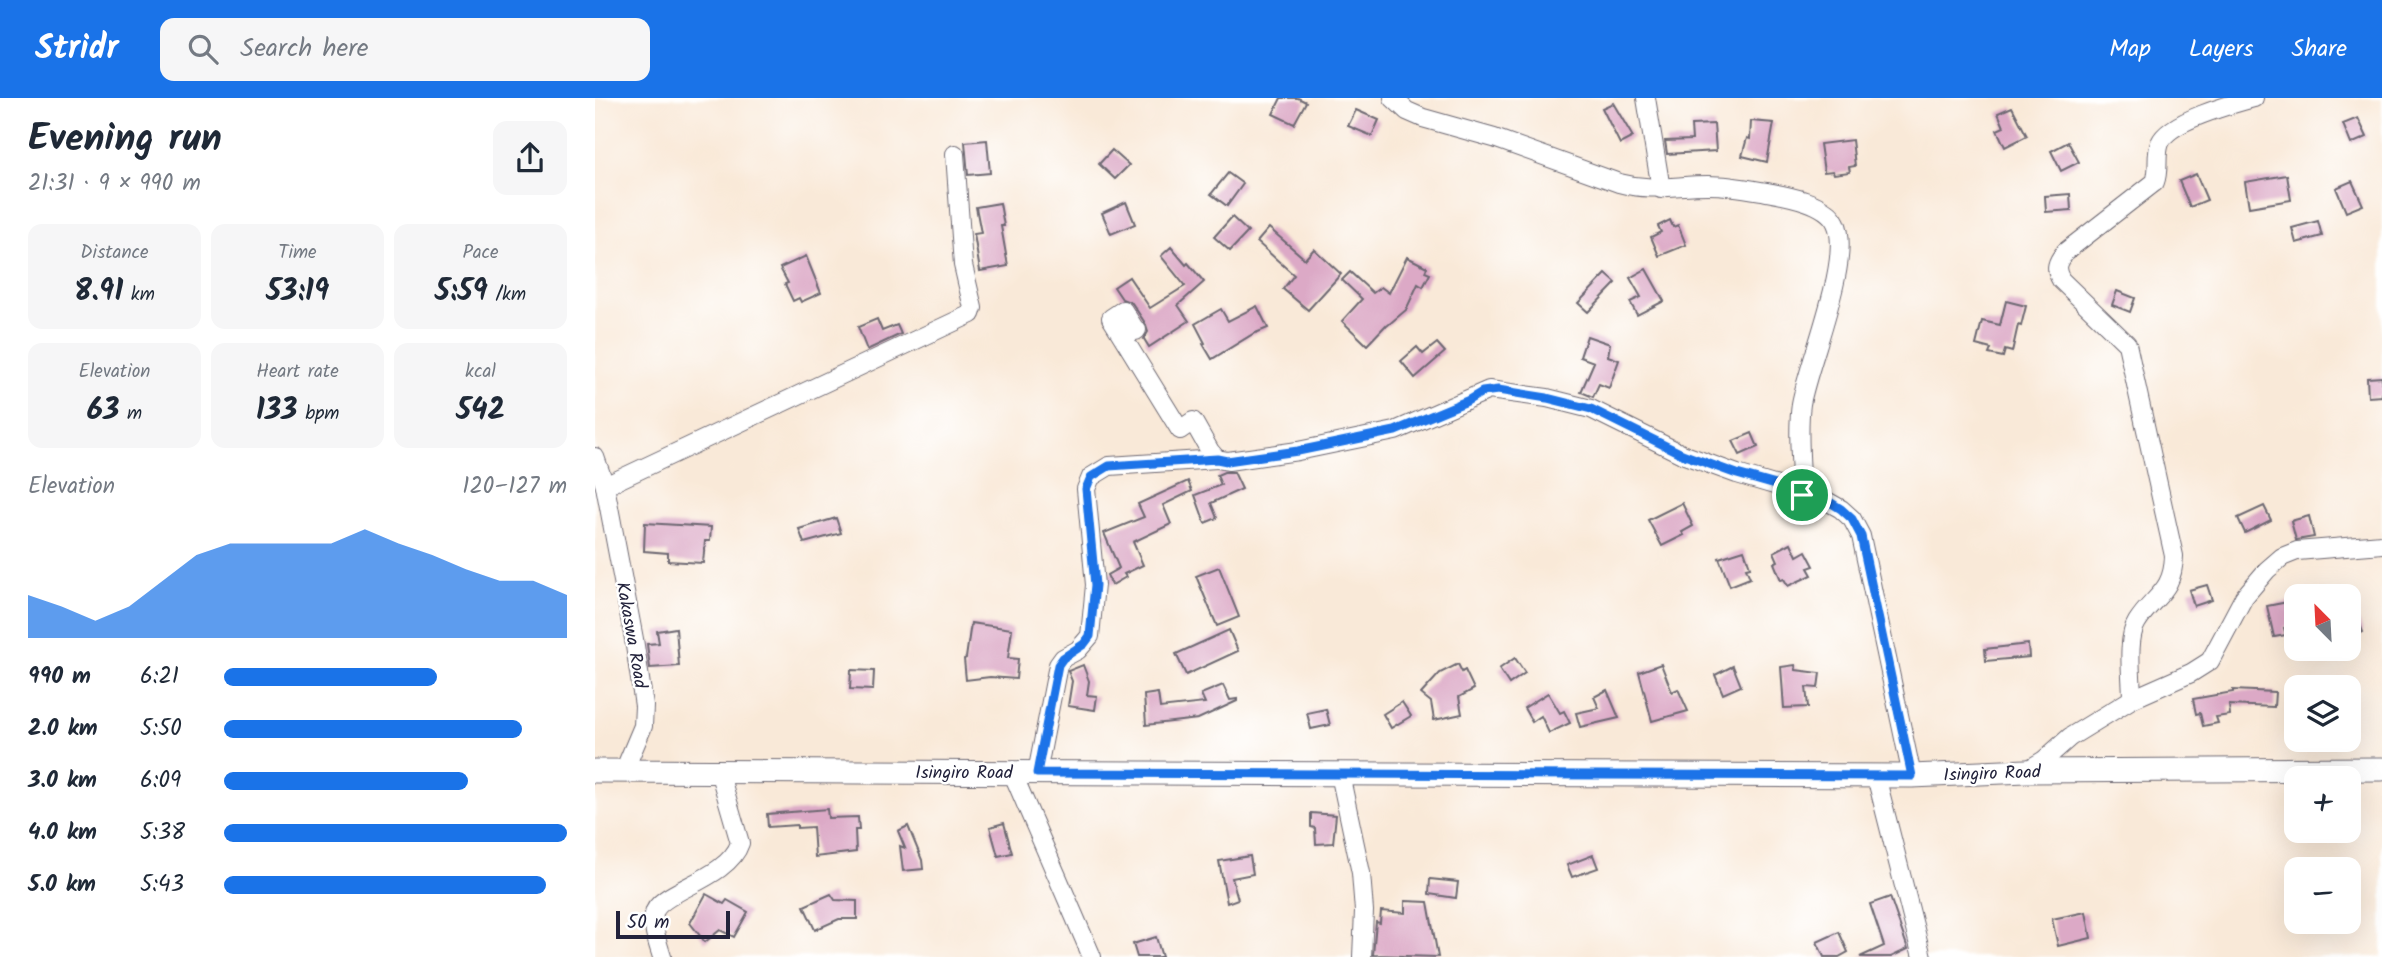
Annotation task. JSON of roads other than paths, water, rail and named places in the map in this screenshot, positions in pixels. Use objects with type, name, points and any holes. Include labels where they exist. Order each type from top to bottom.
[{"type":"main road","name":"Isingiro Road","points":[[595,771],[1912,776],[2026,771],[2382,769]]},
{"type":"street","points":[[1393,98],[1407,111],[1423,118],[1494,138],[1636,188],[1709,185],[1761,191],[1817,205],[1828,212],[1836,223],[1840,237],[1832,298],[1804,387],[1801,409],[1802,495]]},
{"type":"street","points":[[1646,98],[1661,189]]},
{"type":"street","points":[[2132,699],[2131,642],[2137,623],[2167,586],[2174,573],[2174,556],[2127,344],[2061,280],[2056,272],[2057,261],[2155,182],[2159,169],[2157,153],[2171,129],[2242,99]]},
{"type":"street","points":[[605,486],[971,314],[974,308],[963,265],[955,154]]},
{"type":"street","points":[[1137,331],[1122,310],[1111,317],[1180,430],[1193,421],[1217,459]]},
{"type":"street","points":[[1037,773],[1058,665],[1090,636],[1095,585],[1086,489],[1091,477],[1109,466],[1257,458],[1395,431],[1482,392],[1498,390],[1591,409],[1682,454],[1802,495],[1825,499],[1852,519],[1861,536],[1912,776]]},
{"type":"street","name":"Kakaswa Road","points":[[595,457],[605,486],[635,639],[644,706],[643,726],[624,771]]},
{"type":"street","points":[[2026,771],[2044,760],[2070,737],[2132,699],[2191,673],[2210,661],[2244,597],[2282,557],[2297,551],[2382,544]]},
{"type":"street","points":[[662,957],[654,927],[657,905],[706,879],[736,854],[740,842],[719,771]]},
{"type":"street","points":[[1012,772],[1092,957]]},
{"type":"street","points":[[1340,774],[1361,873],[1363,957]]},
{"type":"street","points":[[1876,776],[1922,957]]}]
